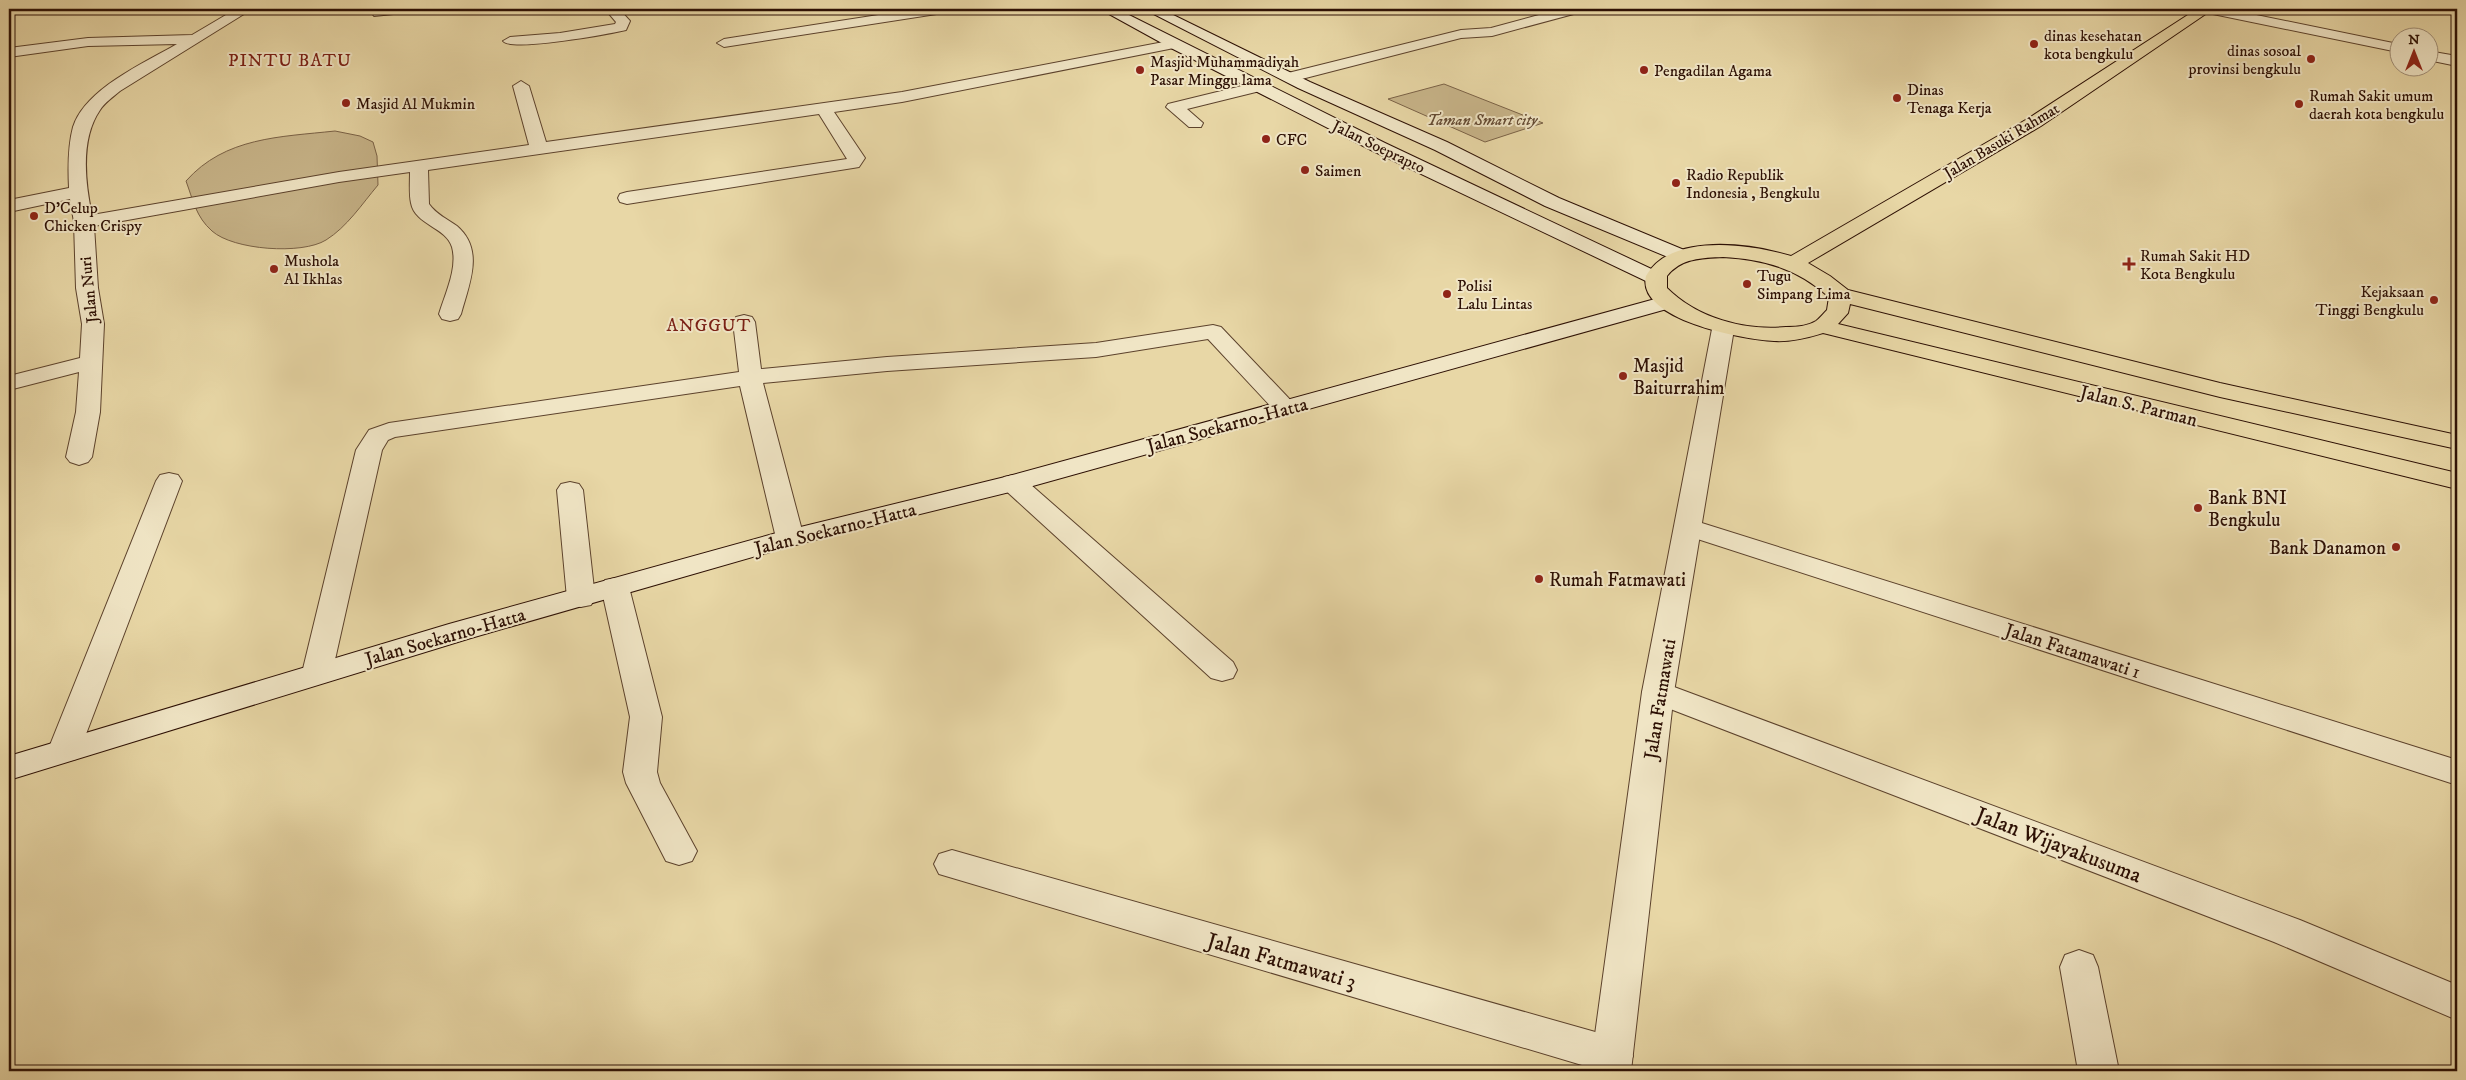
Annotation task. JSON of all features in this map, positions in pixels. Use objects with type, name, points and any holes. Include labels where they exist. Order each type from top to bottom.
[{"type":"main road","name":"Jalan Basuki Rahmat","points":[[1792,264],[1845,230],[2036,121],[2207,9]]},
{"type":"main road","points":[[1706,252],[1735,252],[1764,256],[1792,264],[1815,274],[1840,295],[1838,312],[1830,321],[1821,326],[1800,333],[1776,335],[1723,329],[1680,312],[1660,290],[1664,266],[1682,256],[1706,252]]},
{"type":"main road","name":"Jalan S. Parman","points":[[1840,295],[2220,390],[2457,442]]},
{"type":"main road","name":"Jalan S. Parman","points":[[1821,326],[2457,482]]},
{"type":"street","name":"Jalan Nuri","points":[[79,457],[88,412],[93,324],[87,288],[84,222],[78,192],[77,163],[82,126],[94,106],[114,88],[245,9]]},
{"type":"street","points":[[379,13],[403,9]]},
{"type":"street","points":[[510,40],[560,37],[621,27],[624,21],[612,9]]},
{"type":"street","points":[[849,9],[860,21]]},
{"type":"street","points":[[724,43],[943,9]]},
{"type":"street","name":"Jalan Soeprapto","points":[[1107,9],[1258,87],[1536,224],[1660,290]]},
{"type":"street","name":"Jalan Soeprapto","points":[[1151,9],[1290,77],[1441,146],[1552,202],[1682,256]]},
{"type":"street","points":[[1290,77],[1461,34],[1492,32],[1576,9]]},
{"type":"street","points":[[2207,9],[2388,46]]},
{"type":"street","points":[[1461,34],[1467,23],[1484,18]]},
{"type":"street","points":[[9,52],[88,42],[198,39]]},
{"type":"street","points":[[84,222],[285,186],[824,109],[983,82],[1174,44]]},
{"type":"street","points":[[2438,57],[2457,61]]},
{"type":"street","points":[[521,86],[539,150]]},
{"type":"street","points":[[1195,123],[1174,107],[1258,87]]},
{"type":"street","points":[[627,198],[853,163],[856,158],[824,109]]},
{"type":"street","points":[[418,166],[420,204],[428,215],[456,234],[464,251],[464,263],[450,314]]},
{"type":"street","points":[[9,206],[78,192]]},
{"type":"street","name":"Jalan Soekarno-Hatta","points":[[9,768],[317,673],[616,587],[790,538],[1013,483],[1286,408],[1660,290]]},
{"type":"street","points":[[744,322],[753,396],[790,538]]},
{"type":"street","name":"Jalan Fatmawati","points":[[1611,1064],[1658,692],[1723,329]]},
{"type":"street","points":[[317,673],[369,450],[378,435],[402,428],[751,377],[887,364],[1096,350],[1213,332],[1286,408]]},
{"type":"street","points":[[9,383],[92,362]]},
{"type":"street","points":[[64,750],[169,481]]},
{"type":"street","points":[[1013,483],[1222,670]]},
{"type":"street","points":[[570,490],[581,598]]},
{"type":"street","name":"Jalan Fatamawati 1","points":[[1689,526],[2457,773]]},
{"type":"street","points":[[616,587],[646,718],[640,772],[643,783],[679,851]]},
{"type":"street","name":"Jalan Wijayakusuma","points":[[1658,692],[2277,928],[2457,1003]]},
{"type":"street","name":"Jalan Fatmawati 3","points":[[952,864],[1611,1064]]},
{"type":"street","points":[[2079,968],[2099,1071]]},
{"type":"green space","name":"Taman Smart city","points":[[1444,84],[1543,123],[1485,142],[1388,99]]},
{"type":"green space","points":[[335,131],[360,136],[373,142],[377,156],[378,185],[334,235],[315,245],[301,248],[268,248],[235,243],[212,231],[202,220],[186,181],[201,166],[218,155],[254,142],[294,135]]},
{"type":"place","name":"dinas kesehatan kota bengkulu","points":[[2034,44]]},
{"type":"place","name":"dinas sosoal provinsi bengkulu","points":[[2311,59]]},
{"type":"place","name":"Masjid Muhammadiyah Pasar Minggu lama","points":[[1140,70]]},
{"type":"place","name":"Pengadilan Agama","points":[[1644,70]]},
{"type":"place","name":"Dinas Tenaga Kerja","points":[[1897,98]]},
{"type":"place","name":"Masjid Al Mukmin","points":[[346,103]]},
{"type":"place","name":"Rumah Sakit umum daerah kota bengkulu","points":[[2299,104]]},
{"type":"place","name":"CFC","points":[[1266,139]]},
{"type":"place","name":"Saimen","points":[[1305,170]]},
{"type":"place","name":"Radio Republik Indonesia , Bengkulu","points":[[1676,183]]},
{"type":"place","name":"D'Celup Chicken Crispy","points":[[34,216]]},
{"type":"place","name":"Rumah Sakit HD Kota Bengkulu","points":[[2129,264]]},
{"type":"place","name":"Mushola Al Ikhlas","points":[[274,269]]},
{"type":"place","name":"Tugu Simpang Lima","points":[[1747,284]]},
{"type":"place","name":"Polisi Lalu Lintas","points":[[1447,294]]},
{"type":"place","name":"Kejaksaan Tinggi Bengkulu","points":[[2434,300]]},
{"type":"place","name":"Masjid Baiturrahim","points":[[1623,376]]},
{"type":"place","name":"Bank BNI Bengkulu","points":[[2198,508]]},
{"type":"place","name":"Bank Danamon","points":[[2396,547]]},
{"type":"place","name":"Rumah Fatmawati","points":[[1539,579]]},
{"type":"district","name":"PINTU BATU","points":[[290,60]]},
{"type":"district","name":"ANGGUT","points":[[709,325]]}]
